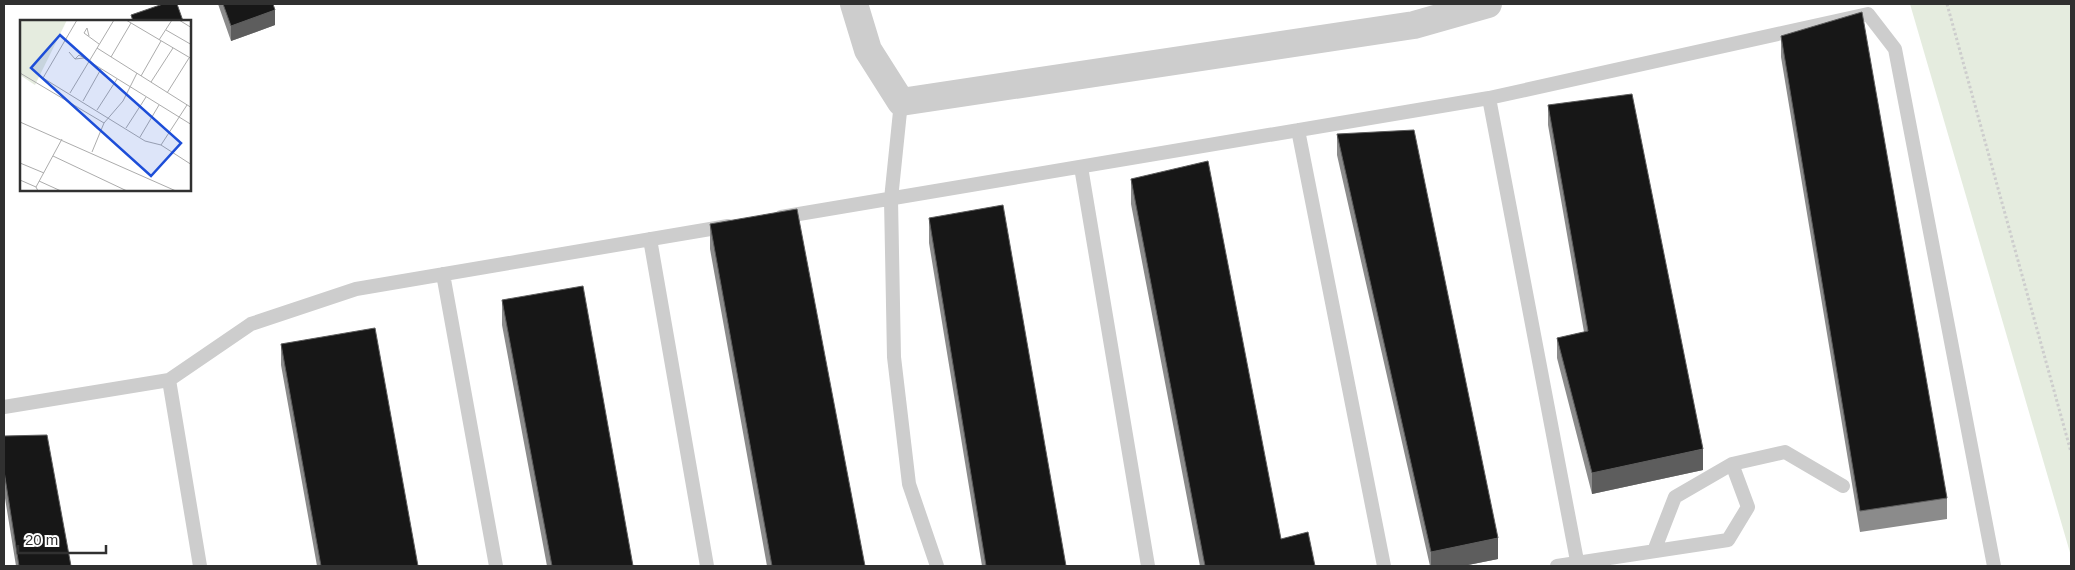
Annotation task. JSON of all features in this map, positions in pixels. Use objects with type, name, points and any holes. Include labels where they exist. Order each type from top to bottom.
[{"type":"street","points":[[854,4],[868,50],[901,102],[1414,25],[1488,4]]},
{"type":"lane","points":[[766,220],[1489,98],[1868,14],[1895,49],[1994,566]]},
{"type":"lane","points":[[1489,98],[1577,564]]},
{"type":"lane","points":[[901,102],[891,199],[894,357],[909,484],[937,566]]},
{"type":"lane","points":[[1298,130],[1384,566]]},
{"type":"lane","points":[[1081,167],[1148,566]]},
{"type":"lane","points":[[4,408],[169,380],[251,324],[356,289],[737,225]]},
{"type":"lane","points":[[650,239],[707,566]]},
{"type":"lane","points":[[443,274],[496,566]]},
{"type":"lane","points":[[169,380],[200,566]]},
{"type":"lane","points":[[1654,551],[1675,497],[1732,464],[1785,452],[1843,486]]},
{"type":"lane","points":[[1557,566],[1728,540],[1748,508],[1732,464]]},
{"type":"path","points":[[1947,4],[2071,452]]},
{"type":"shaded area","points":[[1910,4],[2071,4],[2071,556]]},
{"type":"building","points":[[163,4],[177,4],[183,20],[133,20],[131,15]]},
{"type":"building","points":[[223,4],[273,4],[275,10],[231,26]]},
{"type":"building","points":[[1862,12],[1947,498],[1860,511],[1781,36]]},
{"type":"building","points":[[1632,94],[1703,449],[1592,473],[1557,338],[1588,331],[1548,105]]},
{"type":"building","points":[[1414,130],[1498,538],[1431,552],[1337,134]]},
{"type":"building","points":[[1208,161],[1281,539],[1308,532],[1315,566],[1205,566],[1131,179]]},
{"type":"building","points":[[1003,205],[1066,566],[986,566],[929,218]]},
{"type":"building","points":[[797,209],[865,566],[772,566],[710,224]]},
{"type":"building","points":[[583,286],[633,566],[552,566],[502,300]]},
{"type":"building","points":[[375,328],[418,566],[321,566],[281,344]]},
{"type":"building","points":[[47,435],[71,566],[19,566],[4,471],[4,436]]}]
